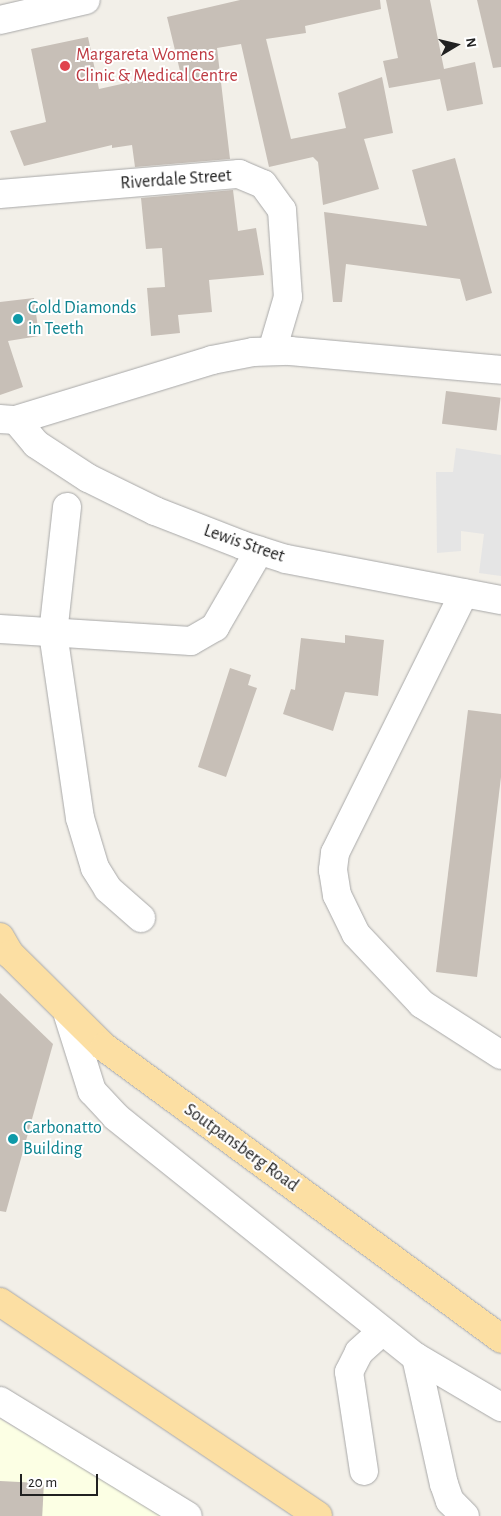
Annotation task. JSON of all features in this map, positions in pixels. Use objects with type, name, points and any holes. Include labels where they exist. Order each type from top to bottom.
[{"type":"main road","name":"Soutpansberg Road","points":[[0,937],[10,954],[68,1015],[104,1047],[501,1339]]},
{"type":"main road","points":[[0,1302],[318,1516]]},
{"type":"street","points":[[0,20],[86,0]]},
{"type":"street","name":"Riverdale Street","points":[[0,194],[225,175],[252,177],[264,184],[282,210],[288,297],[272,351]]},
{"type":"street","name":"Lewis Street","points":[[8,420],[212,360],[272,351],[501,370]]},
{"type":"street","name":"Lewis Street","points":[[8,420],[36,444],[88,478],[155,511],[259,551],[501,600]]},
{"type":"street","points":[[67,507],[53,633],[88,847],[108,889],[141,918]]},
{"type":"street","points":[[0,629],[178,642],[205,636],[259,551]]},
{"type":"street","points":[[464,593],[335,853],[333,870],[337,895],[356,934],[422,1004],[501,1055]]},
{"type":"street","points":[[68,1015],[92,1091],[116,1117],[416,1357],[501,1407]]},
{"type":"street","points":[[364,1471],[349,1372],[359,1352],[382,1331]]},
{"type":"street","points":[[416,1357],[444,1484],[450,1501],[464,1516]]},
{"type":"street","points":[[0,1401],[188,1516]]},
{"type":"shaded area","points":[[456,448],[501,455],[501,576],[479,573],[484,534],[461,531],[461,551],[437,553],[436,472],[453,472]]},
{"type":"shaded area","points":[[0,1419],[166,1516],[0,1516]]},
{"type":"building","points":[[240,0],[380,0],[381,9],[305,26],[306,33],[266,39],[291,139],[346,128],[338,93],[382,77],[393,133],[364,139],[379,189],[323,205],[318,162],[313,157],[269,167],[241,44],[217,48],[230,159],[135,167],[132,145],[112,148],[112,145],[24,166],[10,131],[46,122],[31,49],[88,37],[99,89],[180,71],[167,17]]},
{"type":"building","points":[[386,0],[430,0],[444,69],[475,62],[483,104],[447,111],[440,79],[389,88],[383,61],[398,58]]},
{"type":"building","points":[[477,0],[501,0],[501,67],[493,68]]},
{"type":"building","points":[[455,158],[492,293],[466,301],[460,279],[346,264],[342,302],[333,302],[324,212],[427,226],[412,170]]},
{"type":"building","points":[[233,190],[238,231],[256,228],[264,275],[209,280],[212,312],[178,315],[180,333],[151,336],[147,288],[165,287],[162,248],[146,249],[141,198]]},
{"type":"building","name":"Gold Diamonds in Teeth","points":[[34,298],[39,336],[8,341],[23,387],[0,395],[0,302]]},
{"type":"building","points":[[446,391],[501,398],[497,430],[442,424]]},
{"type":"building","points":[[345,635],[384,640],[378,696],[345,692],[333,731],[283,714],[291,689],[295,690],[301,638],[345,643]]},
{"type":"building","points":[[230,668],[251,675],[248,685],[257,688],[226,777],[198,767]]},
{"type":"building","points":[[468,710],[501,714],[501,777],[477,977],[436,972]]},
{"type":"building","name":"Carbonatto Building","points":[[0,993],[53,1044],[6,1212],[0,1211]]},
{"type":"building","points":[[0,1481],[44,1483],[42,1516],[0,1516]]},
{"type":"place","name":"Margareta Womens Clinic & Medical Centre","points":[[65,66]]},
{"type":"place","name":"Gold Diamonds in Teeth","points":[[18,319]]},
{"type":"place","name":"Carbonatto Building","points":[[13,1139]]}]
